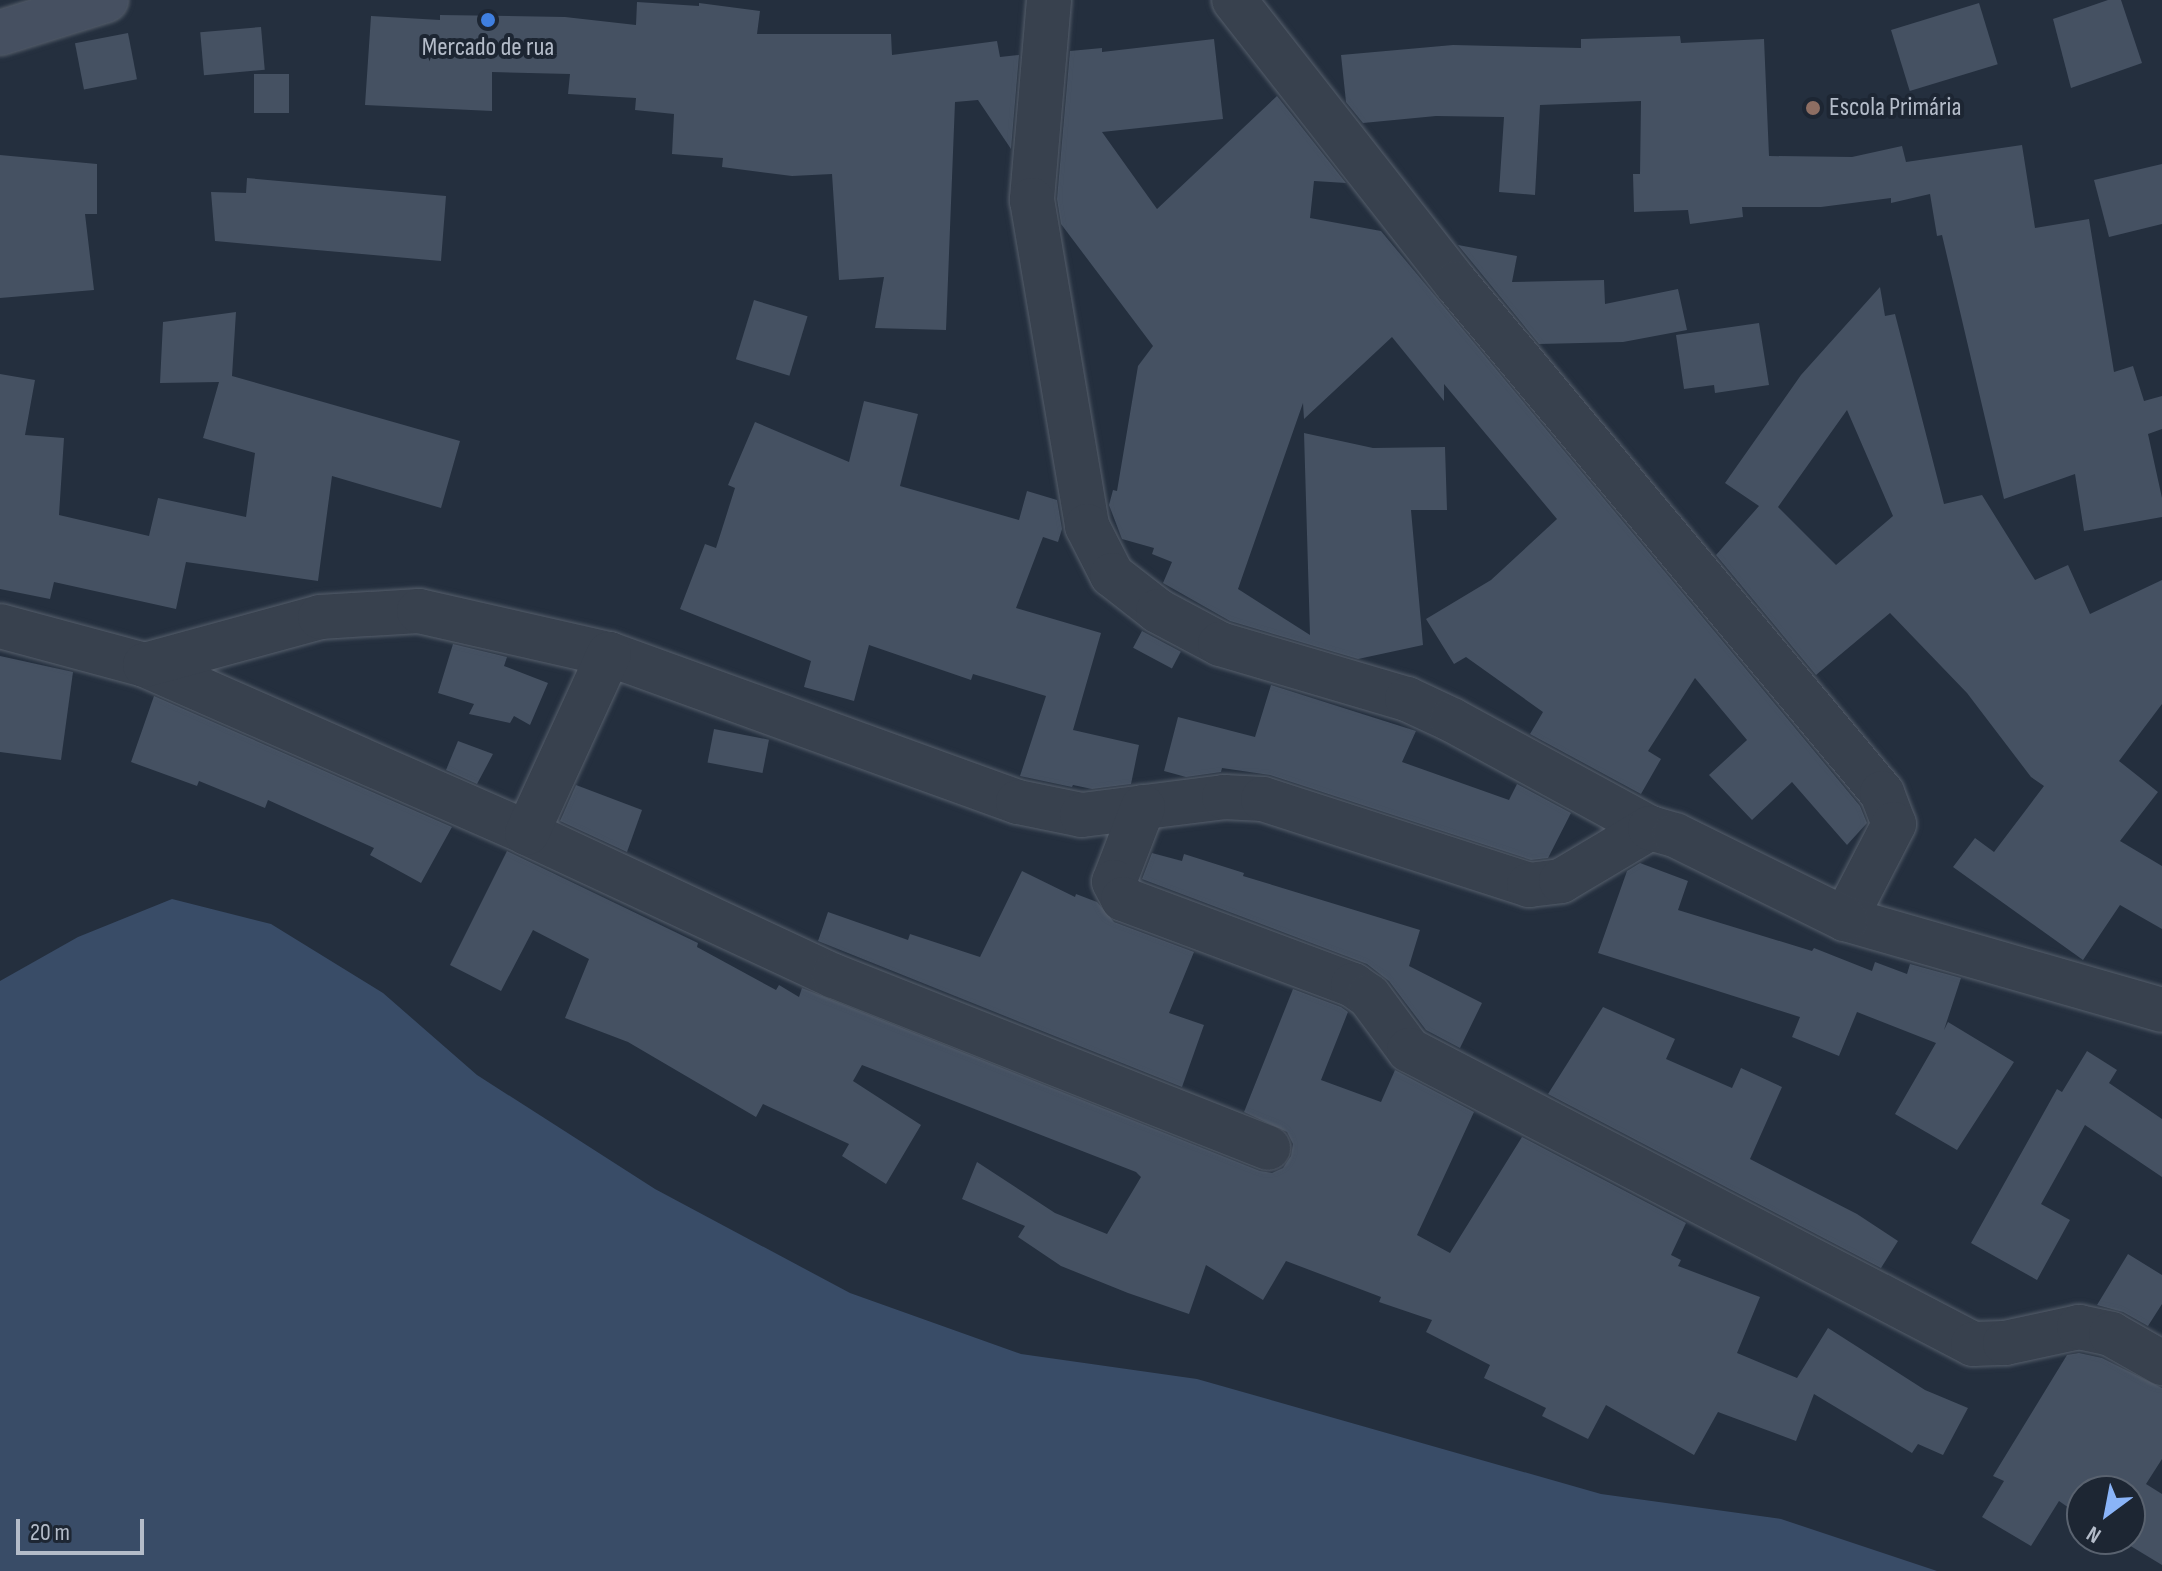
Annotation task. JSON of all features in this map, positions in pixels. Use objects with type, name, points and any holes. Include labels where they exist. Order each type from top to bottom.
[{"type":"street","points":[[0,33],[106,0]]},
{"type":"street","points":[[1049,0],[1032,200],[1087,526],[1112,575],[1158,611],[1220,644],[1407,699],[1452,720],[1650,828],[1675,835],[1845,919],[2162,1010]]},
{"type":"street","points":[[1234,0],[1456,283],[1882,793],[1894,824],[1845,919]]},
{"type":"street","points":[[145,665],[320,617],[419,611],[609,654],[1018,802],[1082,815],[1224,797],[1263,799],[1529,885],[1561,881],[1650,828]]},
{"type":"street","points":[[0,626],[145,665],[527,833],[834,976],[1268,1148]]},
{"type":"street","points":[[527,833],[609,654]]},
{"type":"street","points":[[1143,807],[1114,882],[1123,899],[1353,985],[1369,996],[1409,1050],[1973,1344],[2005,1343],[2079,1327],[2111,1334],[2162,1363]]},
{"type":"water","points":[[172,899],[271,924],[383,993],[477,1075],[655,1189],[850,1293],[1021,1354],[1197,1379],[1601,1494],[1781,1519],[1937,1571],[0,1571],[0,981],[78,937]]},
{"type":"building","points":[[2108,0],[2121,0],[2142,63],[2071,88],[2053,19]]},
{"type":"building","points":[[637,2],[699,6],[699,3],[760,11],[757,34],[891,34],[892,55],[997,41],[1000,57],[1019,55],[1011,149],[978,100],[955,102],[946,330],[875,328],[884,277],[839,280],[832,174],[792,176],[722,167],[723,158],[672,154],[674,114],[635,110],[636,98],[568,94],[570,74],[492,72],[492,111],[365,105],[371,16],[440,20],[440,15],[565,17],[636,25]]},
{"type":"building","points":[[1979,3],[1998,64],[1910,91],[1891,30]]},
{"type":"building","points":[[261,27],[265,70],[204,75],[200,32]]},
{"type":"building","points":[[128,33],[137,79],[84,89],[75,43]]},
{"type":"building","points":[[1680,36],[1681,43],[1764,39],[1769,156],[1852,157],[1902,146],[1906,162],[2022,145],[2035,228],[2089,219],[2114,372],[2133,366],[2144,401],[2162,396],[2162,429],[2148,434],[2162,498],[2162,517],[2084,531],[2075,474],[2004,499],[1942,235],[1937,236],[1930,194],[1891,203],[1891,198],[1821,207],[1742,207],[1743,217],[1690,224],[1688,210],[1634,212],[1633,174],[1640,174],[1641,101],[1540,105],[1535,195],[1499,192],[1504,117],[1436,116],[1363,123],[1346,102],[1341,55],[1453,45],[1581,48],[1581,39]]},
{"type":"building","points":[[1214,39],[1223,119],[1102,132],[1157,209],[1277,96],[1346,183],[1314,181],[1310,218],[1381,231],[1860,806],[1867,823],[1847,845],[1792,782],[1752,820],[1709,775],[1747,740],[1695,678],[1648,751],[1661,759],[1641,794],[1530,734],[1543,712],[1466,657],[1454,664],[1426,619],[1491,580],[1557,519],[1444,384],[1444,401],[1392,337],[1304,419],[1303,403],[1238,589],[1310,635],[1304,433],[1373,448],[1445,447],[1447,510],[1411,510],[1423,645],[1358,659],[1230,621],[1163,583],[1172,562],[1152,554],[1154,548],[1122,539],[1109,505],[1113,490],[1117,491],[1138,366],[1153,346],[1061,224],[1057,199],[1070,51],[1102,48],[1102,52]]},
{"type":"building","points":[[254,74],[289,74],[289,113],[254,113]]},
{"type":"building","points":[[0,155],[97,164],[97,214],[85,214],[94,290],[0,298]]},
{"type":"building","points":[[2162,164],[2162,224],[2109,237],[2094,180]]},
{"type":"building","points":[[247,178],[446,196],[441,261],[215,241],[211,192],[246,193]]},
{"type":"building","points":[[1458,245],[1517,256],[1512,282],[1604,280],[1605,304],[1678,289],[1687,330],[1623,342],[1539,344]]},
{"type":"building","points":[[1880,287],[1885,316],[1895,314],[1944,504],[1982,495],[2035,580],[2068,565],[2090,614],[2162,580],[2162,704],[2119,761],[2158,792],[2120,841],[2162,866],[2162,929],[2120,905],[2083,960],[1953,867],[1975,838],[1994,852],[2044,786],[2031,777],[1967,693],[1890,613],[1816,675],[1716,555],[1759,506],[1725,483],[1801,375]],"holes":[[[1847,410],[1893,516],[1836,565],[1778,507]]]},
{"type":"building","points":[[754,300],[808,316],[789,376],[736,359]]},
{"type":"building","points":[[236,312],[232,376],[460,441],[441,508],[332,476],[318,581],[186,562],[176,609],[54,582],[50,599],[0,589],[0,374],[35,380],[25,435],[64,438],[59,515],[149,536],[158,498],[246,517],[255,453],[203,438],[219,382],[160,383],[163,322]]},
{"type":"building","points":[[1759,323],[1769,385],[1715,393],[1714,385],[1684,389],[1676,335]]},
{"type":"building","points":[[864,401],[918,414],[900,486],[1019,520],[1027,491],[1057,500],[1062,529],[1058,542],[1043,537],[1016,608],[1101,633],[1073,730],[1139,745],[1131,784],[1092,789],[1020,776],[1046,696],[973,674],[971,680],[869,645],[854,701],[804,687],[811,661],[680,609],[705,544],[716,548],[735,488],[728,485],[755,422],[849,462]]},
{"type":"building","points":[[1142,631],[1181,652],[1172,668],[1133,648]]},
{"type":"building","points":[[453,644],[507,657],[504,666],[548,683],[530,725],[514,716],[510,723],[469,714],[474,704],[438,693]]},
{"type":"building","points":[[0,656],[73,672],[61,760],[0,752]]},
{"type":"building","points":[[1271,685],[1416,731],[1402,762],[1509,800],[1517,784],[1571,813],[1548,858],[1531,860],[1270,775],[1222,768],[1221,772],[1186,777],[1164,771],[1178,717],[1255,737]]},
{"type":"building","points":[[154,696],[452,827],[421,883],[370,855],[374,848],[268,800],[265,808],[199,781],[197,786],[131,762]]},
{"type":"building","points":[[714,729],[769,740],[762,773],[708,762]]},
{"type":"building","points":[[458,741],[493,754],[477,784],[446,770]]},
{"type":"building","points":[[576,785],[642,810],[627,852],[560,821]]},
{"type":"building","points":[[507,851],[698,943],[697,947],[776,990],[779,985],[799,997],[802,988],[1260,1171],[1272,1173],[1283,1168],[1291,1156],[1293,1144],[1287,1132],[1244,1112],[1293,989],[1341,1007],[1348,1012],[1321,1080],[1381,1102],[1395,1070],[1474,1112],[1417,1235],[1450,1253],[1522,1137],[1686,1223],[1671,1255],[1681,1260],[1678,1266],[1760,1297],[1737,1353],[1797,1378],[1828,1328],[1925,1390],[1968,1408],[1943,1455],[1918,1444],[1912,1453],[1814,1394],[1796,1441],[1718,1412],[1694,1455],[1606,1405],[1588,1439],[1542,1416],[1546,1408],[1484,1378],[1490,1365],[1426,1332],[1432,1320],[1379,1302],[1381,1297],[1286,1261],[1263,1300],[1206,1265],[1189,1314],[1128,1293],[1061,1266],[1018,1237],[1025,1226],[962,1199],[977,1162],[1055,1213],[1107,1234],[1141,1177],[1136,1172],[862,1065],[853,1081],[921,1125],[886,1184],[842,1156],[849,1144],[763,1104],[756,1117],[628,1042],[565,1018],[589,959],[533,930],[501,991],[450,965]]},
{"type":"building","points":[[1152,853],[1182,861],[1184,854],[1244,873],[1243,876],[1420,930],[1409,966],[1482,1003],[1460,1048],[1426,1030],[1389,981],[1367,964],[1142,879]]},
{"type":"building","points":[[1640,863],[1688,881],[1678,910],[1812,951],[1814,948],[1872,971],[1875,962],[1907,974],[1910,964],[1961,978],[1944,1030],[1948,1022],[2014,1062],[1957,1150],[1895,1114],[1936,1043],[1857,1012],[1839,1056],[1792,1037],[1800,1017],[1598,953],[1627,871]]},
{"type":"building","points":[[1022,871],[1075,897],[1076,894],[1097,902],[1114,922],[1194,952],[1169,1013],[1204,1025],[1182,1087],[818,941],[828,912],[908,940],[910,934],[980,957]]},
{"type":"building","points":[[1603,1007],[1675,1039],[1666,1059],[1732,1088],[1741,1068],[1782,1087],[1750,1159],[1857,1214],[1898,1241],[1881,1268],[1548,1094]]},
{"type":"building","points":[[2087,1051],[2117,1070],[2109,1083],[2162,1119],[2162,1177],[2085,1125],[2041,1204],[2070,1220],[2037,1280],[1971,1243],[2057,1089],[2062,1092]]},
{"type":"building","points":[[2128,1254],[2162,1275],[2162,1304],[2148,1326],[2123,1312],[2097,1305]]},
{"type":"building","points":[[2079,1353],[2102,1358],[2162,1388],[2162,1459],[2146,1484],[2146,1475],[2066,1475],[2066,1506],[2059,1501],[2031,1546],[1982,1517],[2004,1481],[1993,1476],[2067,1355]]},
{"type":"building","points":[[2146,1484],[2162,1494],[2162,1565],[2145,1555]]},
{"type":"place","name":"Mercado de rua","points":[[488,20]]},
{"type":"place","name":"Escola Primária","points":[[1813,108]]}]
